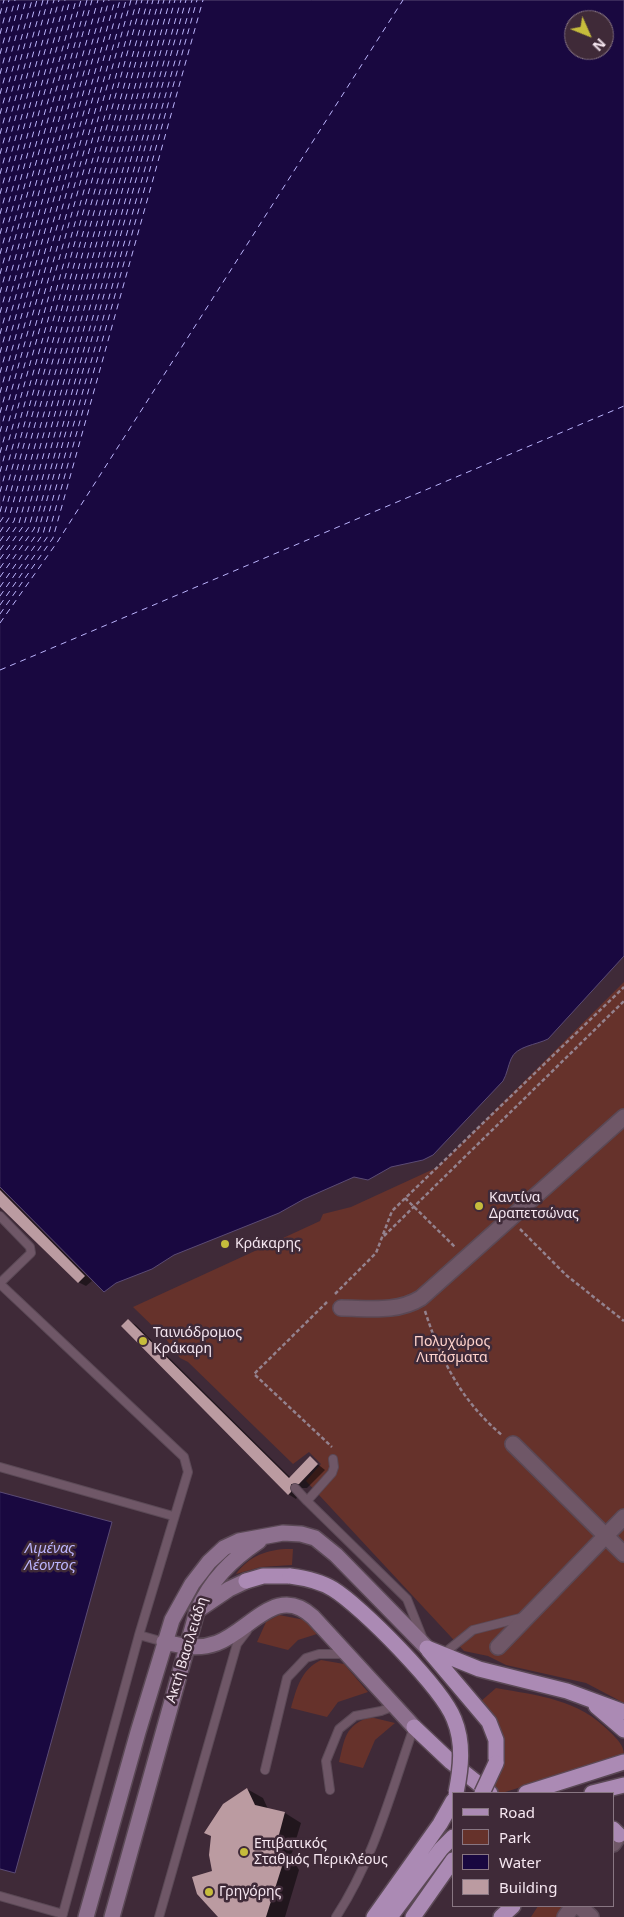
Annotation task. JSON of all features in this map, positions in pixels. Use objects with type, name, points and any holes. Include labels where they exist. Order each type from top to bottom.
[{"type":"main road","points":[[246,1581],[263,1576],[290,1576],[308,1579],[327,1586],[350,1601],[438,1692],[454,1717],[459,1732],[461,1762],[456,1792]]},
{"type":"main road","points":[[427,1648],[487,1672],[582,1696],[624,1712]]},
{"type":"main road","points":[[427,1648],[489,1722],[496,1740],[496,1763],[482,1792]]},
{"type":"main road","points":[[582,1696],[624,1730]]},
{"type":"main road","points":[[414,1727],[451,1762],[489,1792]]},
{"type":"main road","points":[[530,1792],[624,1762]]},
{"type":"main road","points":[[596,1792],[624,1785]]},
{"type":"main road","points":[[374,1917],[440,1824],[452,1803]]},
{"type":"main road","points":[[390,1917],[441,1849],[452,1838]]},
{"type":"main road","points":[[413,1917],[452,1861]]},
{"type":"street","points":[[341,1308],[397,1308],[410,1305],[421,1298],[624,1117]]},
{"type":"street","points":[[513,1444],[624,1554]]},
{"type":"street","points":[[498,1647],[624,1517]]},
{"type":"street","points":[[262,1538],[290,1533],[308,1535],[323,1543],[427,1648]]},
{"type":"street","name":"Ακτή Βασιλειάδη","points":[[112,1917],[197,1611],[206,1591],[219,1573],[236,1557],[262,1538]]},
{"type":"street","name":"Ακτή Βασιλειάδη","points":[[86,1917],[164,1642],[180,1604],[209,1562],[231,1544],[262,1538]]},
{"type":"street","points":[[197,1611],[229,1589],[246,1581]]},
{"type":"street","points":[[164,1642],[196,1648],[216,1643],[257,1619],[263,1612],[280,1605],[293,1604],[303,1608],[414,1727]]},
{"type":"street","points":[[580,1907],[592,1917]]},
{"type":"lane","points":[[0,1216],[30,1247],[32,1253],[28,1259],[0,1284],[184,1457],[188,1472],[139,1636],[63,1916],[0,1896]]},
{"type":"lane","points":[[307,1501],[332,1473],[334,1467],[333,1459]]},
{"type":"lane","points":[[0,1467],[174,1516]]},
{"type":"lane","points":[[294,1488],[408,1599],[427,1648]]},
{"type":"lane","points":[[442,1655],[473,1630],[528,1616]]},
{"type":"lane","points":[[159,1917],[237,1644],[257,1619]]},
{"type":"lane","points":[[139,1636],[164,1642]]},
{"type":"lane","points":[[265,1770],[287,1678],[306,1658],[319,1654],[346,1654]]},
{"type":"lane","points":[[330,1790],[326,1761],[339,1729],[349,1718],[394,1706]]},
{"type":"lane","points":[[336,1917],[354,1890],[366,1863],[414,1727]]},
{"type":"lane","points":[[116,1902],[119,1917]]},
{"type":"path","points":[[332,1447],[254,1374],[376,1253],[392,1211],[624,987]]},
{"type":"path","points":[[382,1238],[624,1001]]},
{"type":"path","points":[[405,1198],[466,1258]]},
{"type":"path","points":[[510,1219],[566,1275],[624,1321]]},
{"type":"path","points":[[421,1298],[434,1338],[471,1406],[513,1444]]},
{"type":"green space","name":"Πολυχώρος Λιπάσματα","points":[[624,982],[624,1703],[586,1683],[506,1665],[488,1656],[464,1651],[306,1481],[321,1464],[309,1452],[293,1464],[188,1362],[180,1358],[166,1339],[133,1307],[320,1221],[323,1214],[351,1207],[438,1167]]},
{"type":"green space","points":[[293,1549],[292,1565],[261,1567],[236,1574],[241,1567],[254,1557],[269,1551]]},
{"type":"green space","points":[[279,1615],[305,1620],[317,1634],[298,1640],[288,1650],[257,1642],[266,1622]]},
{"type":"green space","points":[[321,1660],[344,1664],[368,1692],[338,1702],[327,1717],[291,1708],[304,1674]]},
{"type":"green space","points":[[496,1688],[558,1701],[585,1712],[598,1721],[618,1740],[623,1748],[624,1755],[505,1792],[489,1792],[501,1770],[504,1746],[498,1723],[480,1702]]},
{"type":"green space","points":[[370,1717],[395,1723],[375,1740],[363,1768],[339,1762],[350,1729]]},
{"type":"green space","points":[[537,1907],[565,1907],[559,1917],[531,1917]]},
{"type":"water","points":[[0,0],[624,0],[624,956],[548,1039],[517,1051],[511,1059],[503,1081],[433,1155],[423,1160],[391,1167],[368,1180],[354,1177],[304,1199],[279,1213],[174,1255],[152,1269],[116,1283],[104,1292],[0,1187]]},
{"type":"water","name":"Λιμένας Λέοντος","points":[[0,1492],[112,1522],[15,1873],[0,1869]]},
{"type":"building","points":[[0,1190],[85,1276],[78,1283],[0,1207]]},
{"type":"building","points":[[128,1319],[289,1478],[310,1456],[318,1464],[299,1484],[291,1484],[291,1492],[288,1495],[121,1326]]},
{"type":"building","name":"Επιβατικός Σταθμός Περικλέους","points":[[247,1788],[255,1805],[285,1812],[276,1846],[284,1860],[266,1917],[218,1917],[197,1894],[192,1877],[212,1871],[209,1855],[211,1836],[204,1833],[223,1804]]},
{"type":"ferry route","points":[[0,14],[4,0]]},
{"type":"ferry route","points":[[0,34],[9,0]]},
{"type":"ferry route","points":[[0,54],[15,0]]},
{"type":"ferry route","points":[[0,74],[20,0]]},
{"type":"ferry route","points":[[0,94],[26,0]]},
{"type":"ferry route","points":[[0,114],[32,0]]},
{"type":"ferry route","points":[[0,134],[37,0]]},
{"type":"ferry route","points":[[0,154],[43,0]]},
{"type":"ferry route","points":[[0,174],[48,0]]},
{"type":"ferry route","points":[[0,194],[54,0]]},
{"type":"ferry route","points":[[0,214],[59,0]]},
{"type":"ferry route","points":[[0,234],[65,0]]},
{"type":"ferry route","points":[[0,254],[70,0]]},
{"type":"ferry route","points":[[0,274],[76,0]]},
{"type":"ferry route","points":[[0,293],[81,0]]},
{"type":"ferry route","points":[[0,313],[87,0]]},
{"type":"ferry route","points":[[0,334],[92,0]]},
{"type":"ferry route","points":[[0,353],[98,0]]},
{"type":"ferry route","points":[[0,373],[104,0]]},
{"type":"ferry route","points":[[0,393],[109,0]]},
{"type":"ferry route","points":[[0,413],[115,0]]},
{"type":"ferry route","points":[[0,432],[120,0]]},
{"type":"ferry route","points":[[0,453],[126,0]]},
{"type":"ferry route","points":[[0,472],[131,0]]},
{"type":"ferry route","points":[[0,492],[137,0]]},
{"type":"ferry route","points":[[0,512],[142,0]]},
{"type":"ferry route","points":[[0,522],[4,516],[148,0]]},
{"type":"ferry route","points":[[0,532],[9,518],[153,0]]},
{"type":"ferry route","points":[[0,541],[14,521],[159,0]]},
{"type":"ferry route","points":[[0,550],[19,523],[164,0]]},
{"type":"ferry route","points":[[0,559],[24,525],[170,0]]},
{"type":"ferry route","points":[[0,568],[29,527],[175,0]]},
{"type":"ferry route","points":[[0,577],[34,529],[181,0]]},
{"type":"ferry route","points":[[0,587],[38,532],[186,0]]},
{"type":"ferry route","points":[[0,596],[43,534],[192,0]]},
{"type":"ferry route","points":[[0,605],[48,536],[197,0]]},
{"type":"ferry route","points":[[0,614],[53,538],[203,0]]},
{"type":"ferry route","points":[[0,623],[58,541],[403,0]]},
{"type":"ferry route","points":[[0,670],[624,406]]},
{"type":"place","name":"Καντίνα Δραπετσώνας","points":[[479,1206]]},
{"type":"place","name":"Κράκαρης","points":[[225,1244]]},
{"type":"place","name":"Ταινιόδρομος Κράκαρη","points":[[143,1341]]},
{"type":"place","name":"Επιβατικός Σταθμός Περικλέους","points":[[244,1852]]},
{"type":"place","name":"Γρηγόρης","points":[[209,1892]]}]
